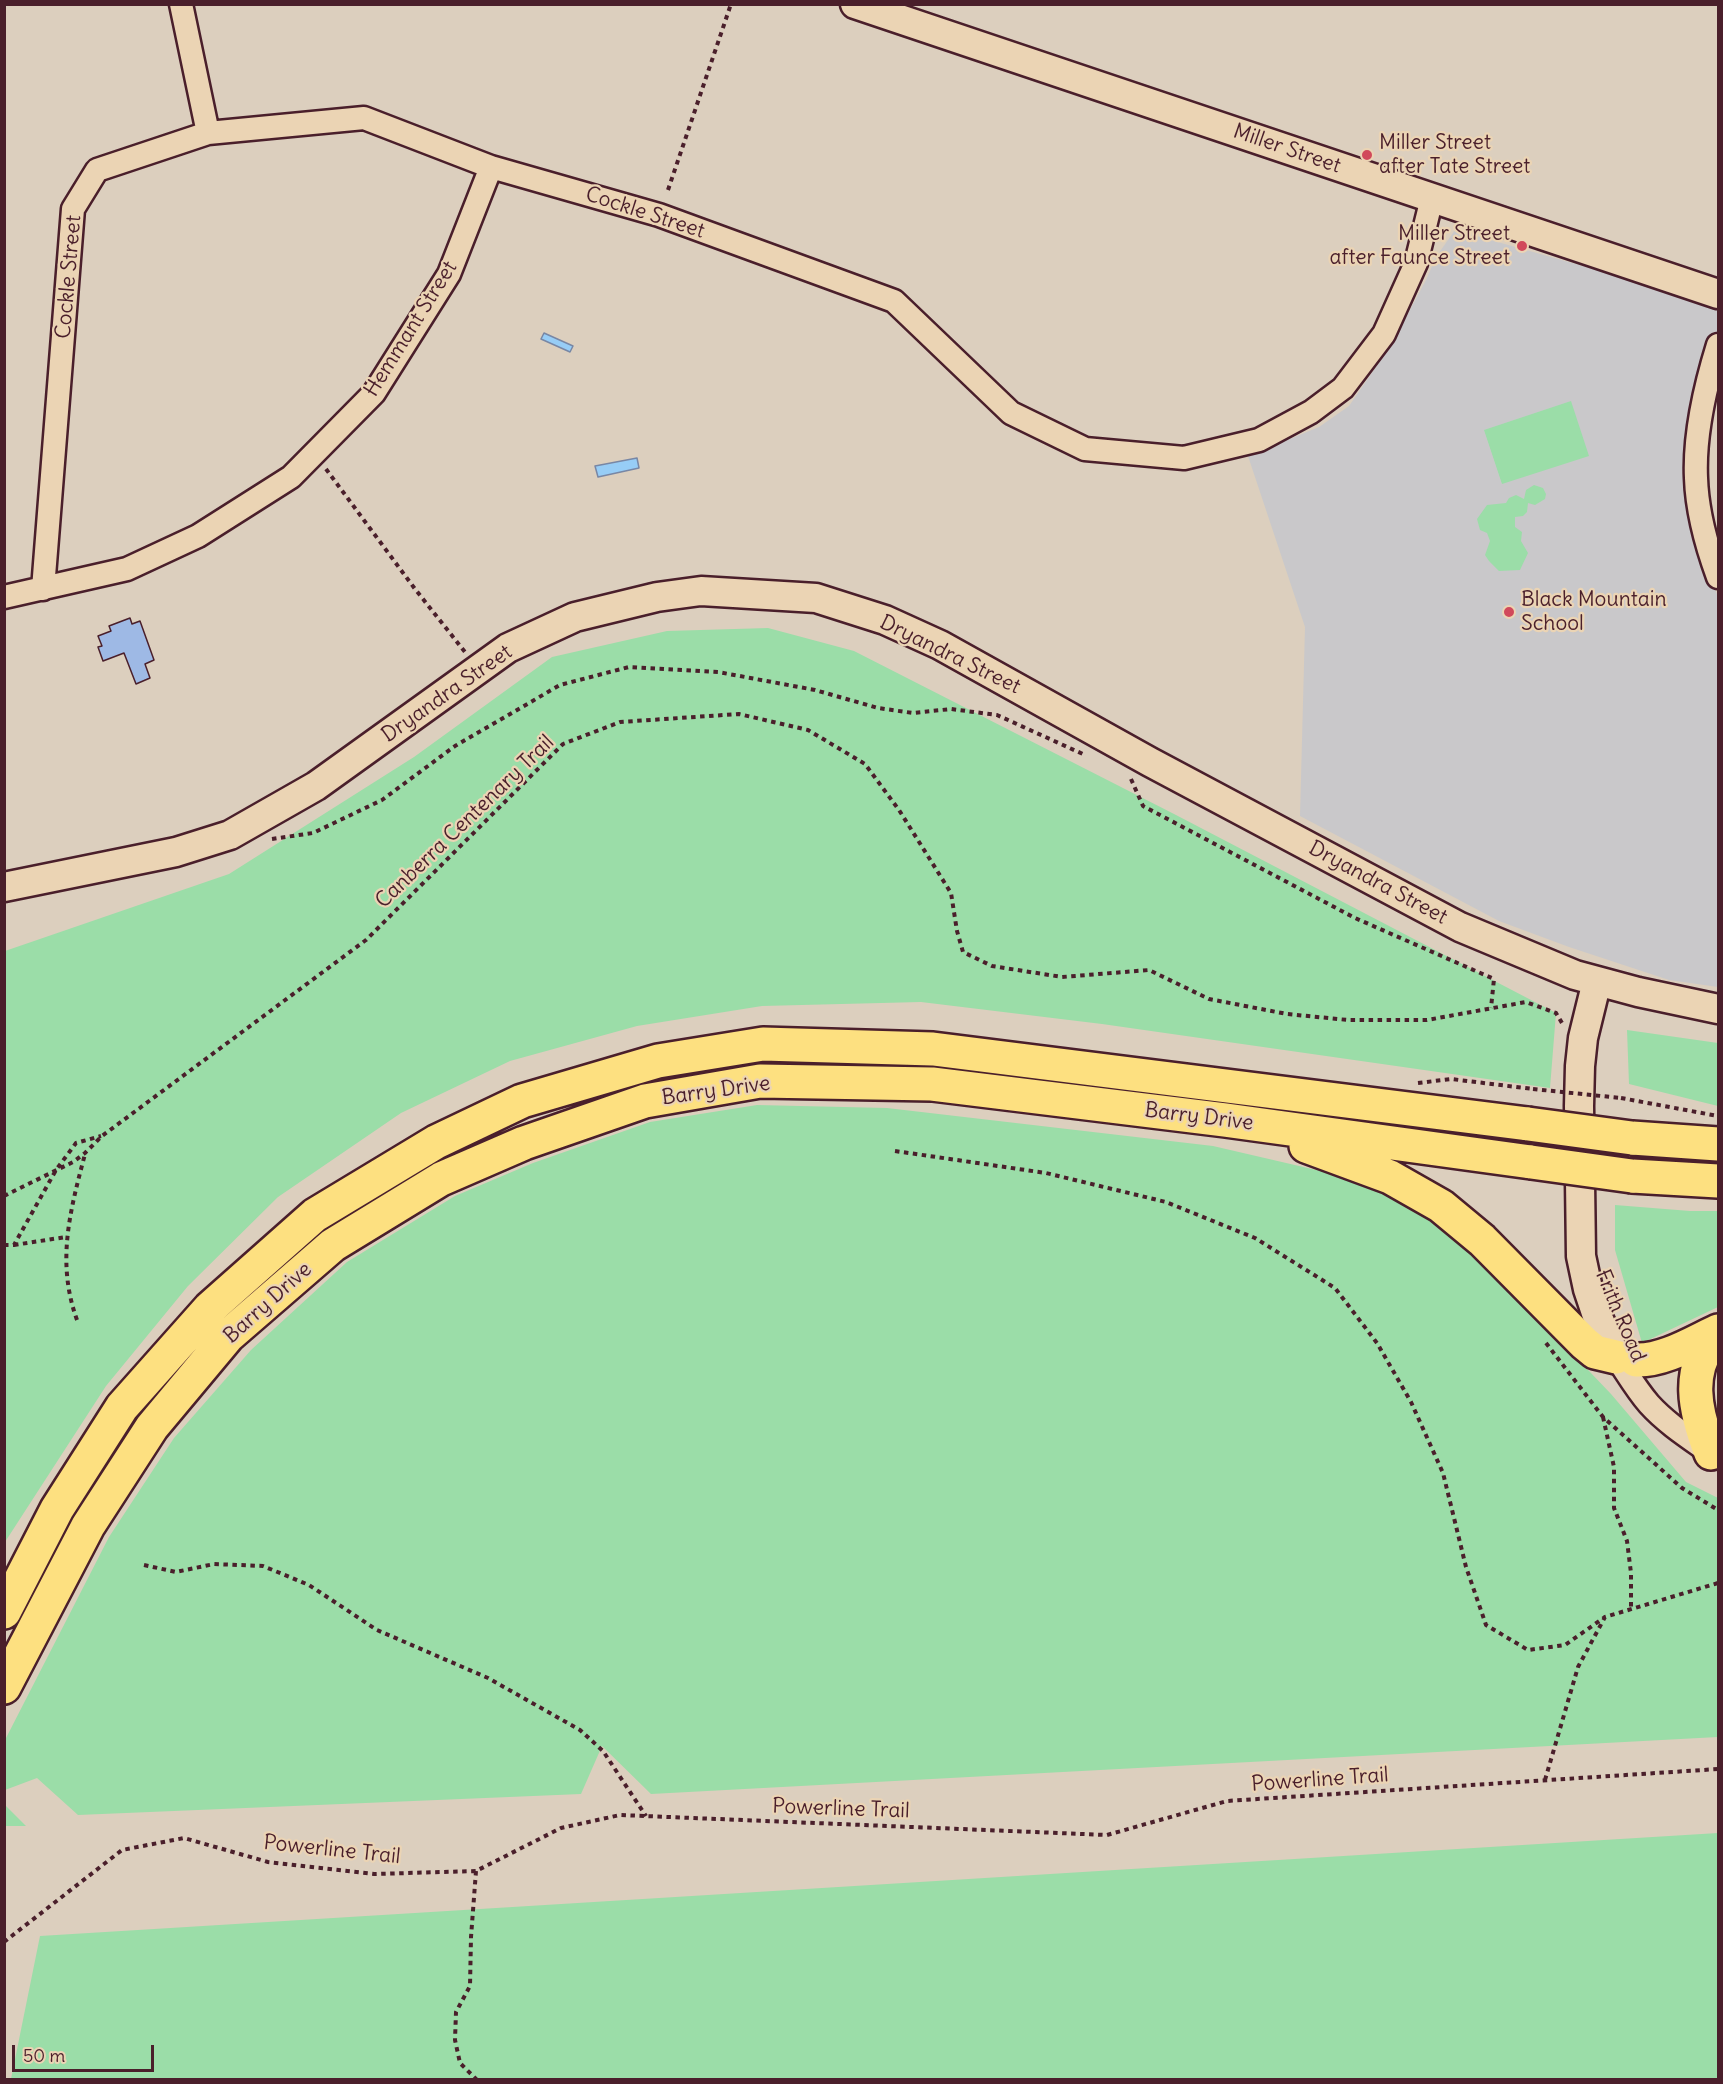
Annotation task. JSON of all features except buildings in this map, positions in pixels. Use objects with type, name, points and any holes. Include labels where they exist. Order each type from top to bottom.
[{"type":"main road","name":"Barry Drive","points":[[4,1612],[57,1509],[122,1407],[210,1308],[315,1215],[436,1142],[522,1101],[658,1061],[763,1044],[933,1049],[1632,1138],[1719,1144]]},
{"type":"main road","name":"Barry Drive","points":[[4,1687],[88,1526],[152,1427],[228,1336],[333,1245],[441,1179],[524,1143],[645,1101],[760,1081],[932,1084],[1225,1120],[1632,1176],[1719,1181]]},
{"type":"main road","points":[[1225,1120],[1335,1155],[1390,1177],[1441,1206],[1482,1240],[1546,1306],[1595,1352],[1626,1358],[1649,1359],[1719,1332]]},
{"type":"main road","points":[[1715,1456],[1698,1415],[1694,1385],[1701,1358],[1719,1332]]},
{"type":"street","points":[[181,4],[208,133]]},
{"type":"street","name":"Miller Street","points":[[855,4],[1719,294]]},
{"type":"street","name":"Cockle Street","points":[[44,589],[73,209],[97,170],[208,133],[364,118],[491,167],[659,215],[894,301],[1011,413],[1085,449],[1184,458],[1259,440],[1311,411],[1343,388],[1384,334],[1416,263],[1432,198]]},
{"type":"street","name":"Hemmant Street","points":[[4,597],[127,568],[198,536],[291,477],[374,393],[449,274],[491,167]]},
{"type":"street","points":[[1719,345],[1711,368],[1698,434],[1696,479],[1706,546],[1719,578]]},
{"type":"street","name":"Dryandra Street","points":[[4,887],[176,852],[230,835],[316,786],[508,648],[575,617],[657,597],[701,591],[816,598],[885,620],[940,645],[1150,762],[1460,927],[1553,966],[1597,981],[1719,1009]]},
{"type":"street","name":"Frith Road","points":[[1597,981],[1583,1038],[1579,1106],[1581,1191],[1597,1258],[1626,1358],[1715,1456]]},
{"type":"path","points":[[668,190],[731,4]]},
{"type":"path","points":[[315,453],[415,589],[469,657]]},
{"type":"path","points":[[230,835],[263,840],[313,833],[382,800],[455,746],[560,685],[629,667],[718,672],[815,690],[878,708],[913,713],[951,709],[997,715],[1088,756]]},
{"type":"path","name":"Canberra Centenary Trail","points":[[4,1196],[85,1154],[102,1136],[366,940],[562,744],[620,722],[738,714],[808,730],[866,764],[899,810],[951,893],[963,952],[992,966],[1062,977],[1149,970],[1209,999],[1287,1014],[1348,1020],[1427,1020],[1526,1002],[1556,1013],[1564,1026]]},
{"type":"path","points":[[1129,774],[1143,806],[1355,918],[1494,979],[1491,1008]]},
{"type":"path","points":[[1564,1085],[1565,1096]]},
{"type":"path","points":[[1533,1089],[1622,1098],[1719,1116]]},
{"type":"path","points":[[14,1245],[56,1170],[75,1143],[102,1136]]},
{"type":"path","points":[[895,1151],[1046,1173],[1166,1202],[1255,1238],[1335,1288],[1377,1343],[1411,1402],[1443,1473],[1466,1567],[1486,1625],[1527,1650],[1565,1645],[1605,1617],[1719,1583]]},
{"type":"path","points":[[77,1320],[69,1299],[65,1245],[70,1208],[85,1154]]},
{"type":"path","points":[[4,1245],[66,1237]]},
{"type":"path","points":[[1546,1306],[1540,1323],[1546,1343],[1602,1417],[1682,1488],[1719,1510]]},
{"type":"path","points":[[1602,1417],[1614,1467],[1614,1508],[1627,1541],[1631,1573],[1631,1609]]},
{"type":"path","points":[[144,1565],[176,1572],[214,1564],[263,1566],[309,1585],[377,1629],[488,1678],[580,1730],[603,1751],[646,1816]]},
{"type":"path","points":[[1545,1781],[1578,1667],[1605,1617]]},
{"type":"path","name":"Powerline Trail","points":[[4,1942],[122,1850],[184,1838],[268,1862],[374,1874],[476,1871],[561,1828],[620,1815],[1107,1835],[1227,1801],[1719,1769]]},
{"type":"path","points":[[476,1871],[470,1986],[456,2012],[455,2040],[460,2063],[477,2079]]},
{"type":"shaded area","name":"Black Mountain School","points":[[1455,230],[1718,304],[1718,331],[1706,369],[1699,546],[1718,597],[1718,987],[1669,980],[1499,921],[1300,816],[1305,627],[1248,456],[1319,427],[1349,406],[1391,345],[1436,257]]},
{"type":"green space","points":[[1571,401],[1589,456],[1502,484],[1484,430]]},
{"type":"green space","points":[[1534,485],[1543,488],[1546,494],[1545,499],[1535,505],[1528,503],[1527,512],[1523,516],[1515,517],[1515,527],[1522,532],[1521,541],[1528,553],[1520,570],[1499,571],[1485,555],[1490,541],[1487,533],[1480,530],[1477,519],[1487,505],[1506,503],[1509,498],[1516,495],[1524,499],[1526,490]]},
{"type":"green space","points":[[768,628],[854,651],[1176,815],[1556,1013],[1550,1088],[1102,1024],[921,1002],[762,1006],[637,1026],[510,1061],[401,1113],[278,1197],[188,1286],[106,1386],[5,1542],[5,951],[229,874],[414,757],[552,657],[667,631]]},
{"type":"green space","points":[[1627,1030],[1718,1043],[1718,1106],[1629,1084]]},
{"type":"green space","points":[[757,1105],[887,1108],[1213,1146],[1368,1182],[1468,1244],[1611,1394],[1686,1482],[1718,1498],[1718,1737],[651,1794],[602,1746],[581,1794],[78,1815],[37,1778],[5,1790],[5,1740],[109,1537],[174,1438],[251,1350],[347,1262],[455,1196],[533,1163],[650,1122]]},
{"type":"green space","points":[[1615,1205],[1718,1211],[1718,1307],[1642,1343],[1615,1250]]},
{"type":"green space","points":[[5,1805],[26,1826],[5,1826]]},
{"type":"green space","points":[[1718,1833],[1718,2079],[11,2079],[40,1936]]},
{"type":"water","points":[[544,333],[573,346],[570,352],[541,339]]},
{"type":"water","points":[[637,458],[639,468],[598,477],[595,466]]},
{"type":"place","name":"Miller Street after Tate Street","points":[[1367,155]]},
{"type":"place","name":"Miller Street after Faunce Street","points":[[1522,246]]},
{"type":"place","name":"Black Mountain School","points":[[1509,612]]}]
